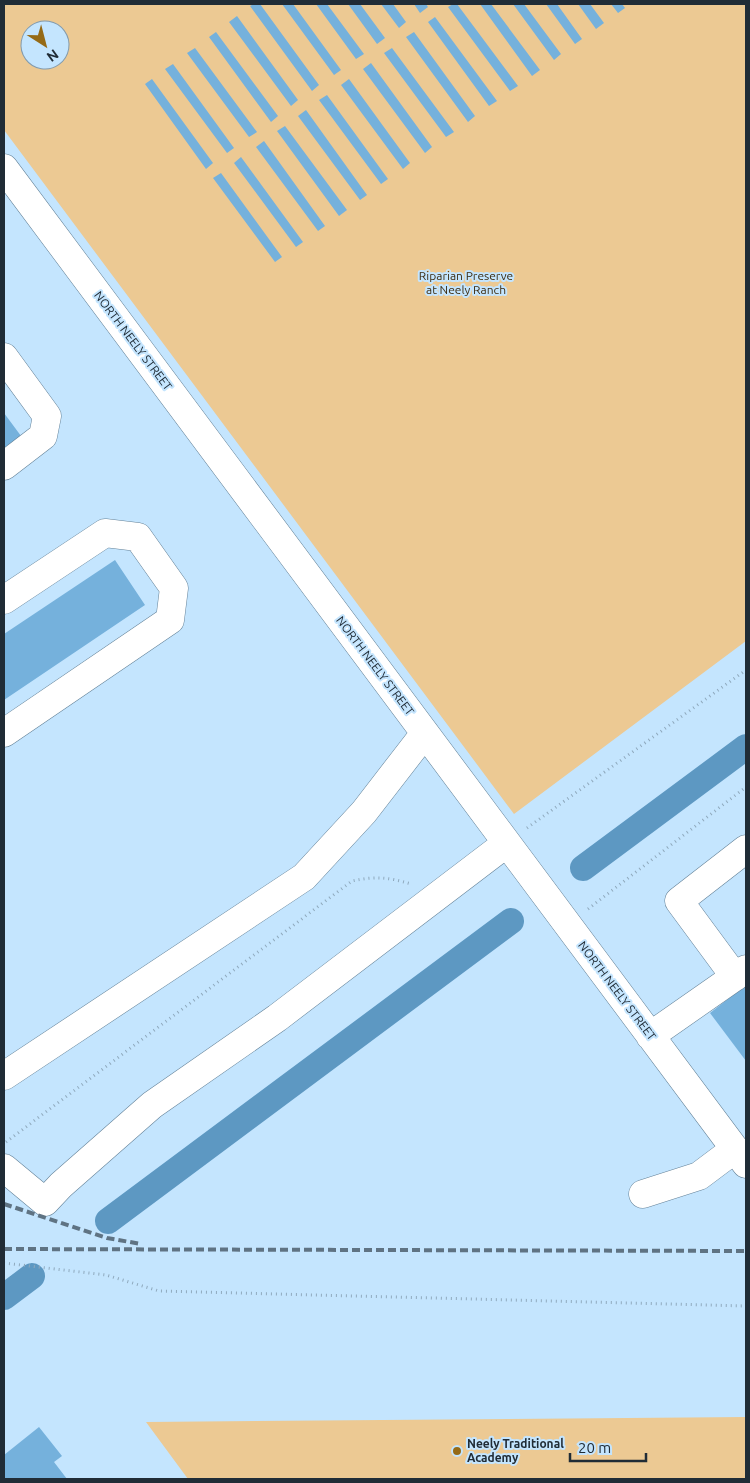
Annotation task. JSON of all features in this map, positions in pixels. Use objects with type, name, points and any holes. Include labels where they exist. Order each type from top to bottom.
[{"type":"street","name":"NORTH NEELY STREET","points":[[4,168],[740,1156]]},
{"type":"street","points":[[4,357],[47,416],[43,436],[4,466]]},
{"type":"street","points":[[4,600],[105,533],[138,537],[174,588],[170,620],[4,733]]},
{"type":"street","points":[[4,1076],[304,877],[364,812],[424,733]]},
{"type":"street","points":[[4,1168],[45,1202],[60,1184],[152,1105],[277,1018],[507,843]]},
{"type":"street","points":[[650,1036],[741,973],[680,901],[746,849]]},
{"type":"street","points":[[643,1194],[699,1176],[740,1156]]},
{"type":"path","points":[[507,843],[746,670]]},
{"type":"path","points":[[563,918],[746,787]]},
{"type":"path","points":[[4,1144],[319,904],[352,881],[373,877],[400,880],[440,894]]},
{"type":"path","points":[[4,1263],[106,1275],[159,1291],[746,1306]]},
{"type":"green space","name":"Riparian Preserve at Neely Ranch","points":[[4,4],[746,4],[746,641],[514,814],[4,130]]},
{"type":"green space","name":"Neely Traditional Academy","points":[[746,1417],[746,1479],[188,1479],[146,1422]]},
{"type":"building","points":[[260,4],[319,85],[312,91],[250,6]]},
{"type":"building","points":[[282,4],[293,4],[341,70],[334,75]]},
{"type":"building","points":[[316,4],[327,4],[364,54],[356,59]]},
{"type":"building","points":[[348,4],[360,4],[385,38],[377,44]]},
{"type":"building","points":[[381,4],[393,4],[406,22],[399,28]]},
{"type":"building","points":[[414,4],[426,4],[428,7],[420,13]]},
{"type":"building","points":[[457,4],[518,86],[510,91],[448,7]]},
{"type":"building","points":[[480,4],[491,4],[540,70],[532,76]]},
{"type":"building","points":[[513,4],[524,4],[561,54],[554,60]]},
{"type":"building","points":[[546,4],[557,4],[582,39],[575,44]]},
{"type":"building","points":[[578,4],[590,4],[604,23],[596,29]]},
{"type":"building","points":[[611,4],[622,4],[625,8],[618,13]]},
{"type":"building","points":[[237,16],[298,100],[291,106],[229,22]]},
{"type":"building","points":[[435,17],[497,101],[489,106],[428,22]]},
{"type":"building","points":[[216,32],[278,116],[271,122],[209,37]]},
{"type":"building","points":[[414,32],[475,116],[468,122],[406,37]]},
{"type":"building","points":[[195,48],[257,132],[249,137],[187,53]]},
{"type":"building","points":[[392,48],[454,132],[446,137],[384,53]]},
{"type":"building","points":[[371,63],[432,147],[425,153],[363,69]]},
{"type":"building","points":[[173,64],[234,148],[227,153],[165,69]]},
{"type":"building","points":[[152,79],[213,163],[206,169],[145,84]]},
{"type":"building","points":[[349,79],[410,163],[403,169],[341,85]]},
{"type":"building","points":[[327,95],[388,179],[381,184],[319,100]]},
{"type":"building","points":[[306,110],[367,195],[360,200],[298,116]]},
{"type":"building","points":[[285,126],[347,210],[339,216],[277,131]]},
{"type":"building","points":[[264,141],[325,226],[318,231],[256,147]]},
{"type":"building","points":[[241,157],[303,242],[296,247],[234,163]]},
{"type":"building","points":[[221,173],[282,257],[275,262],[213,178]]},
{"type":"building","points":[[4,413],[24,440],[4,455]]},
{"type":"building","points":[[115,560],[145,605],[4,700],[4,634]]},
{"type":"building","points":[[746,985],[746,1061],[710,1013]]},
{"type":"building","points":[[39,1427],[62,1456],[54,1462],[67,1479],[4,1479],[4,1455]]},
{"type":"waterway","points":[[583,868],[746,747]]},
{"type":"waterway","points":[[108,1221],[511,921]]},
{"type":"waterway","points":[[4,1297],[32,1276]]},
{"type":"railway","points":[[4,1204],[107,1238],[141,1244]]},
{"type":"railway","points":[[4,1249],[746,1251]]},
{"type":"place","name":"Neely Traditional Academy","points":[[457,1451]]}]
